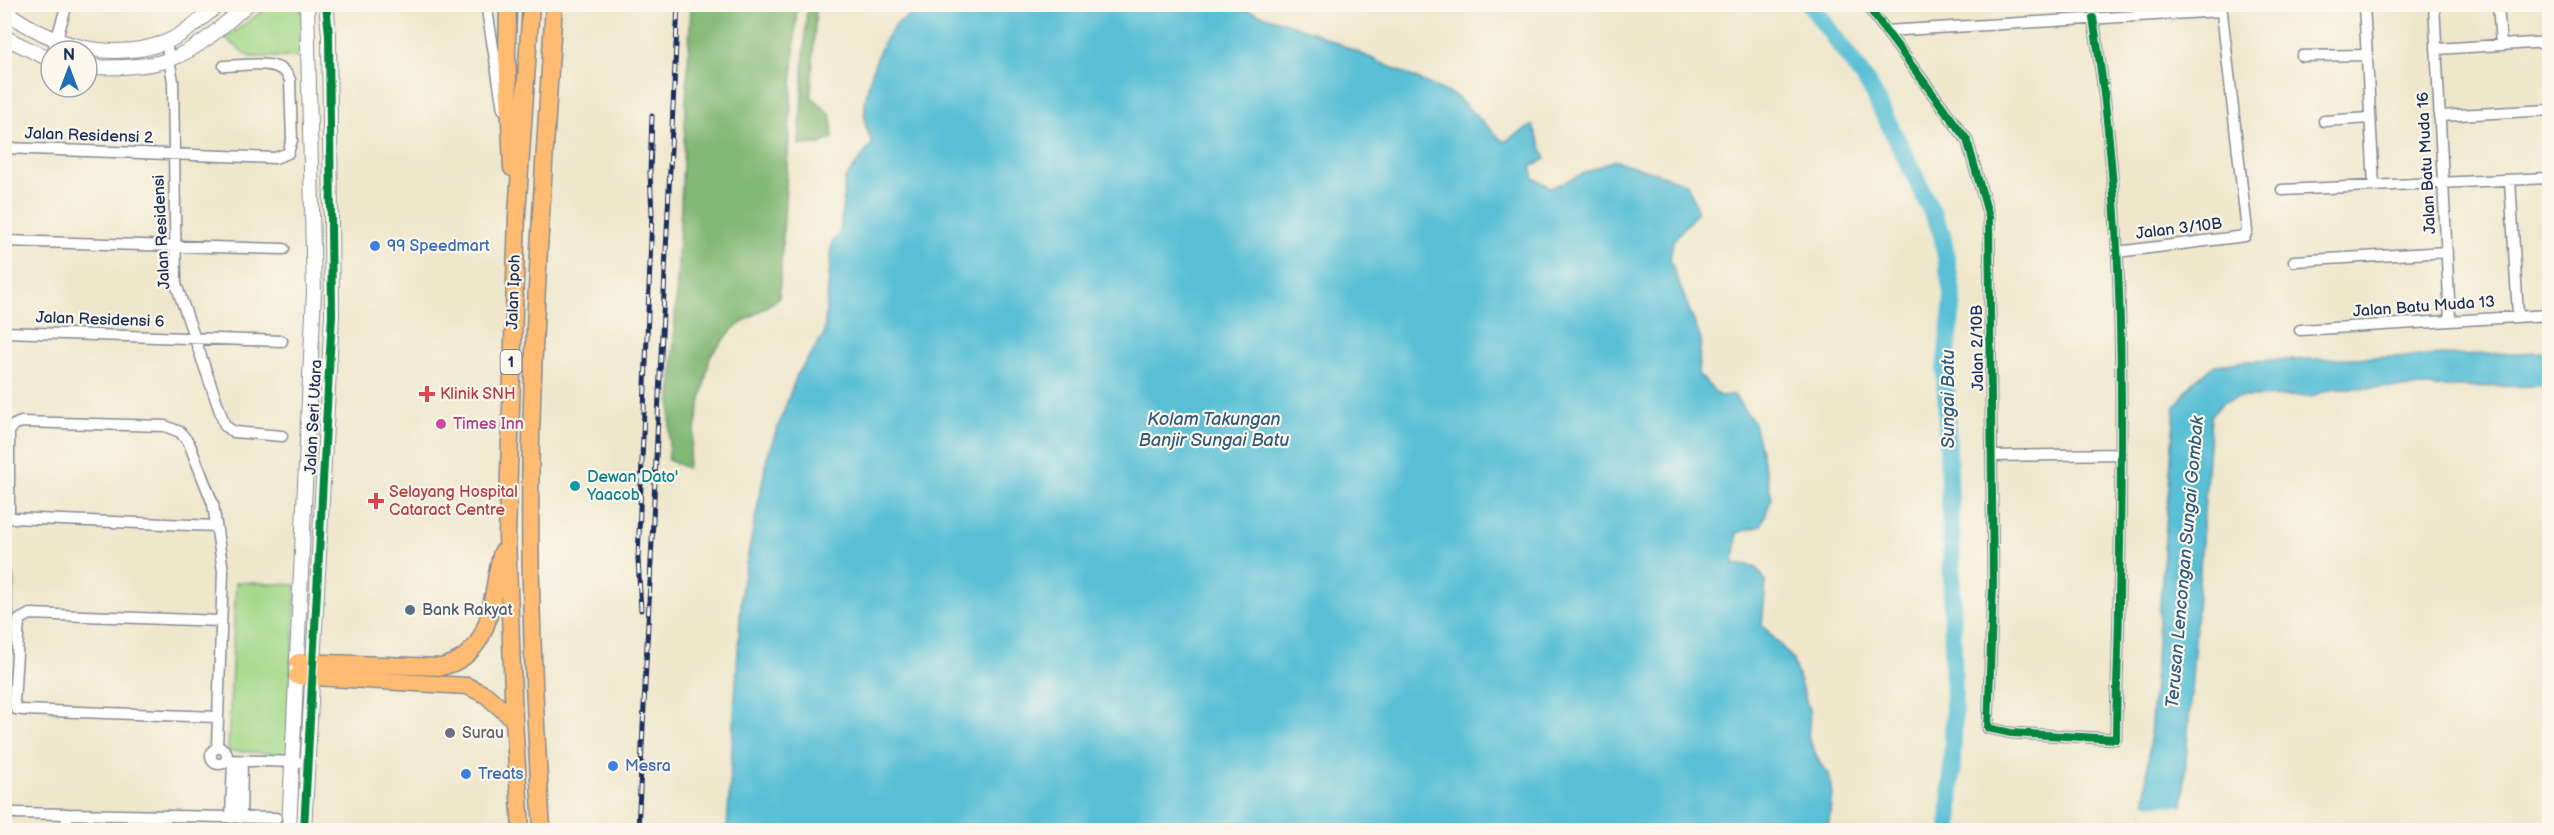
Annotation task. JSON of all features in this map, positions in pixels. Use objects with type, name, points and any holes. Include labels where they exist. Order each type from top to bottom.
[{"type":"highway","points":[[508,4],[509,144],[517,214]]},
{"type":"highway","name":"Jalan Ipoh","points":[[521,831],[507,537],[517,214],[531,4]]},
{"type":"highway","name":"Jalan Ipoh","points":[[542,831],[533,686],[530,527],[532,393],[554,4]]},
{"type":"highway","points":[[542,213],[565,4]]},
{"type":"highway","points":[[305,669],[441,667],[458,663],[469,654],[489,621],[495,575],[507,537]]},
{"type":"highway","points":[[305,669],[467,686],[486,695],[514,720]]},
{"type":"street","points":[[56,39],[67,4]]},
{"type":"street","points":[[99,50],[119,51],[166,42],[219,4]]},
{"type":"street","points":[[99,68],[171,59],[205,39],[248,4]]},
{"type":"street","name":"Jalan Seri Utara","points":[[304,831],[308,762],[305,669],[314,292],[307,4]]},
{"type":"street","name":"Jalan Seri Utara","points":[[289,831],[293,762],[305,669],[332,315],[329,35],[326,4]]},
{"type":"street","points":[[486,4],[509,144]]},
{"type":"street","name":"Jalan 2/10B","points":[[1866,4],[1967,140],[1989,218],[1993,585],[1988,728],[2011,733],[2116,739],[2121,454]]},
{"type":"street","points":[[2364,4],[2374,186]]},
{"type":"street","name":"Jalan Batu Muda 16","points":[[2434,4],[2450,319]]},
{"type":"street","points":[[2498,4],[2501,45]]},
{"type":"street","points":[[1886,31],[2221,8]]},
{"type":"street","name":"Jalan 3/10B","points":[[2117,252],[2245,236],[2248,222],[2221,8]]},
{"type":"street","points":[[4,10],[44,39]]},
{"type":"street","points":[[1993,456],[2121,454],[2113,165],[2105,91],[2093,18]]},
{"type":"street","points":[[4,37],[39,53]]},
{"type":"street","name":"Jalan Residensi","points":[[166,42],[171,59],[173,81],[176,284],[228,430],[282,436]]},
{"type":"street","points":[[2436,49],[2550,42]]},
{"type":"street","points":[[2302,56],[2367,55]]},
{"type":"street","name":"Jalan Residensi 2","points":[[4,148],[275,158],[288,153],[292,140],[290,80],[287,72],[276,65],[224,66]]},
{"type":"street","points":[[2439,116],[2550,110]]},
{"type":"street","points":[[2324,121],[2370,118]]},
{"type":"street","points":[[2282,190],[2550,178]]},
{"type":"street","points":[[2510,180],[2518,316]]},
{"type":"street","points":[[4,241],[174,244],[285,249]]},
{"type":"street","points":[[2294,261],[2447,252]]},
{"type":"street","name":"Jalan Batu Muda 13","points":[[2300,330],[2450,319],[2550,315]]},
{"type":"street","name":"Jalan Residensi 6","points":[[4,332],[282,341]]},
{"type":"street","points":[[216,526],[11,518],[9,513],[9,432],[14,425],[21,422],[165,426],[173,428],[189,442],[213,504],[223,572],[217,748],[211,754],[213,761],[220,764],[234,761],[308,762]]},
{"type":"street","points":[[217,717],[23,710],[16,709],[14,702],[19,620],[24,615],[221,621]]},
{"type":"street","points":[[234,761],[236,818]]},
{"type":"street","points":[[15,813],[276,818]]},
{"type":"street","points":[[66,831],[67,814]]},
{"type":"street","points":[[159,831],[160,816]]},
{"type":"green space","points":[[271,5],[295,5],[305,15],[305,57],[250,57],[225,38]]},
{"type":"green space","points":[[691,5],[797,5],[779,298],[733,329],[710,356],[687,468],[668,460]]},
{"type":"green space","points":[[807,5],[816,5],[811,96],[831,115],[833,138],[820,144],[799,145]]},
{"type":"green space","points":[[4,544],[14,582],[5,715]]},
{"type":"green space","points":[[236,582],[296,585],[288,754],[228,751]]},
{"type":"water","name":"Kolam Takungan Banjir Sungai Batu","points":[[938,4],[1208,4],[1247,10],[1315,33],[1455,96],[1504,142],[1533,125],[1546,159],[1531,167],[1534,178],[1551,188],[1614,160],[1687,183],[1698,211],[1673,241],[1670,260],[1701,340],[1698,374],[1719,396],[1734,395],[1754,423],[1772,498],[1761,526],[1737,533],[1734,564],[1755,566],[1766,581],[1762,625],[1792,658],[1810,713],[1808,737],[1821,765],[1829,774],[1832,794],[1828,830],[727,830],[742,585],[768,454],[797,375],[824,334],[832,242],[840,233],[845,179],[872,144],[865,124],[865,110],[873,68],[885,41],[899,22]]},
{"type":"water","name":"Terusan Lencongan Sungai Gombak","points":[[2549,352],[2549,386],[2334,388],[2312,396],[2237,397],[2222,403],[2211,416],[2181,830],[2143,830],[2175,406],[2195,380],[2215,365],[2249,361]]},
{"type":"pier","points":[[2144,803],[2186,807],[2184,823],[2143,819]]},
{"type":"waterway","name":"Sungai Batu","points":[[1810,4],[1869,85],[1912,170],[1942,234],[1953,299],[1945,369],[1951,529],[1954,715],[1949,830]]},
{"type":"railway","points":[[638,830],[678,4]]},
{"type":"railway","points":[[641,610],[638,559],[652,214],[650,173],[652,116]]},
{"type":"cycle path","points":[[304,830],[332,315],[329,35],[326,4]]},
{"type":"cycle path","points":[[1866,4],[1967,140],[1989,217],[1993,585],[1988,728],[2011,733],[2116,739],[2121,453],[2120,307],[2111,162],[2093,18]]},
{"type":"place","name":"99 Speedmart","points":[[375,246]]},
{"type":"place","name":"Klinik SNH","points":[[427,394]]},
{"type":"place","name":"Times Inn","points":[[441,424]]},
{"type":"place","name":"Dewan Dato' Yaacob","points":[[575,486]]},
{"type":"place","name":"Selayang Hospital Cataract Centre","points":[[376,501]]},
{"type":"place","name":"Bank Rakyat","points":[[410,610]]},
{"type":"place","name":"Surau","points":[[450,733]]},
{"type":"place","name":"Mesra","points":[[613,766]]},
{"type":"place","name":"Treats","points":[[466,774]]}]
